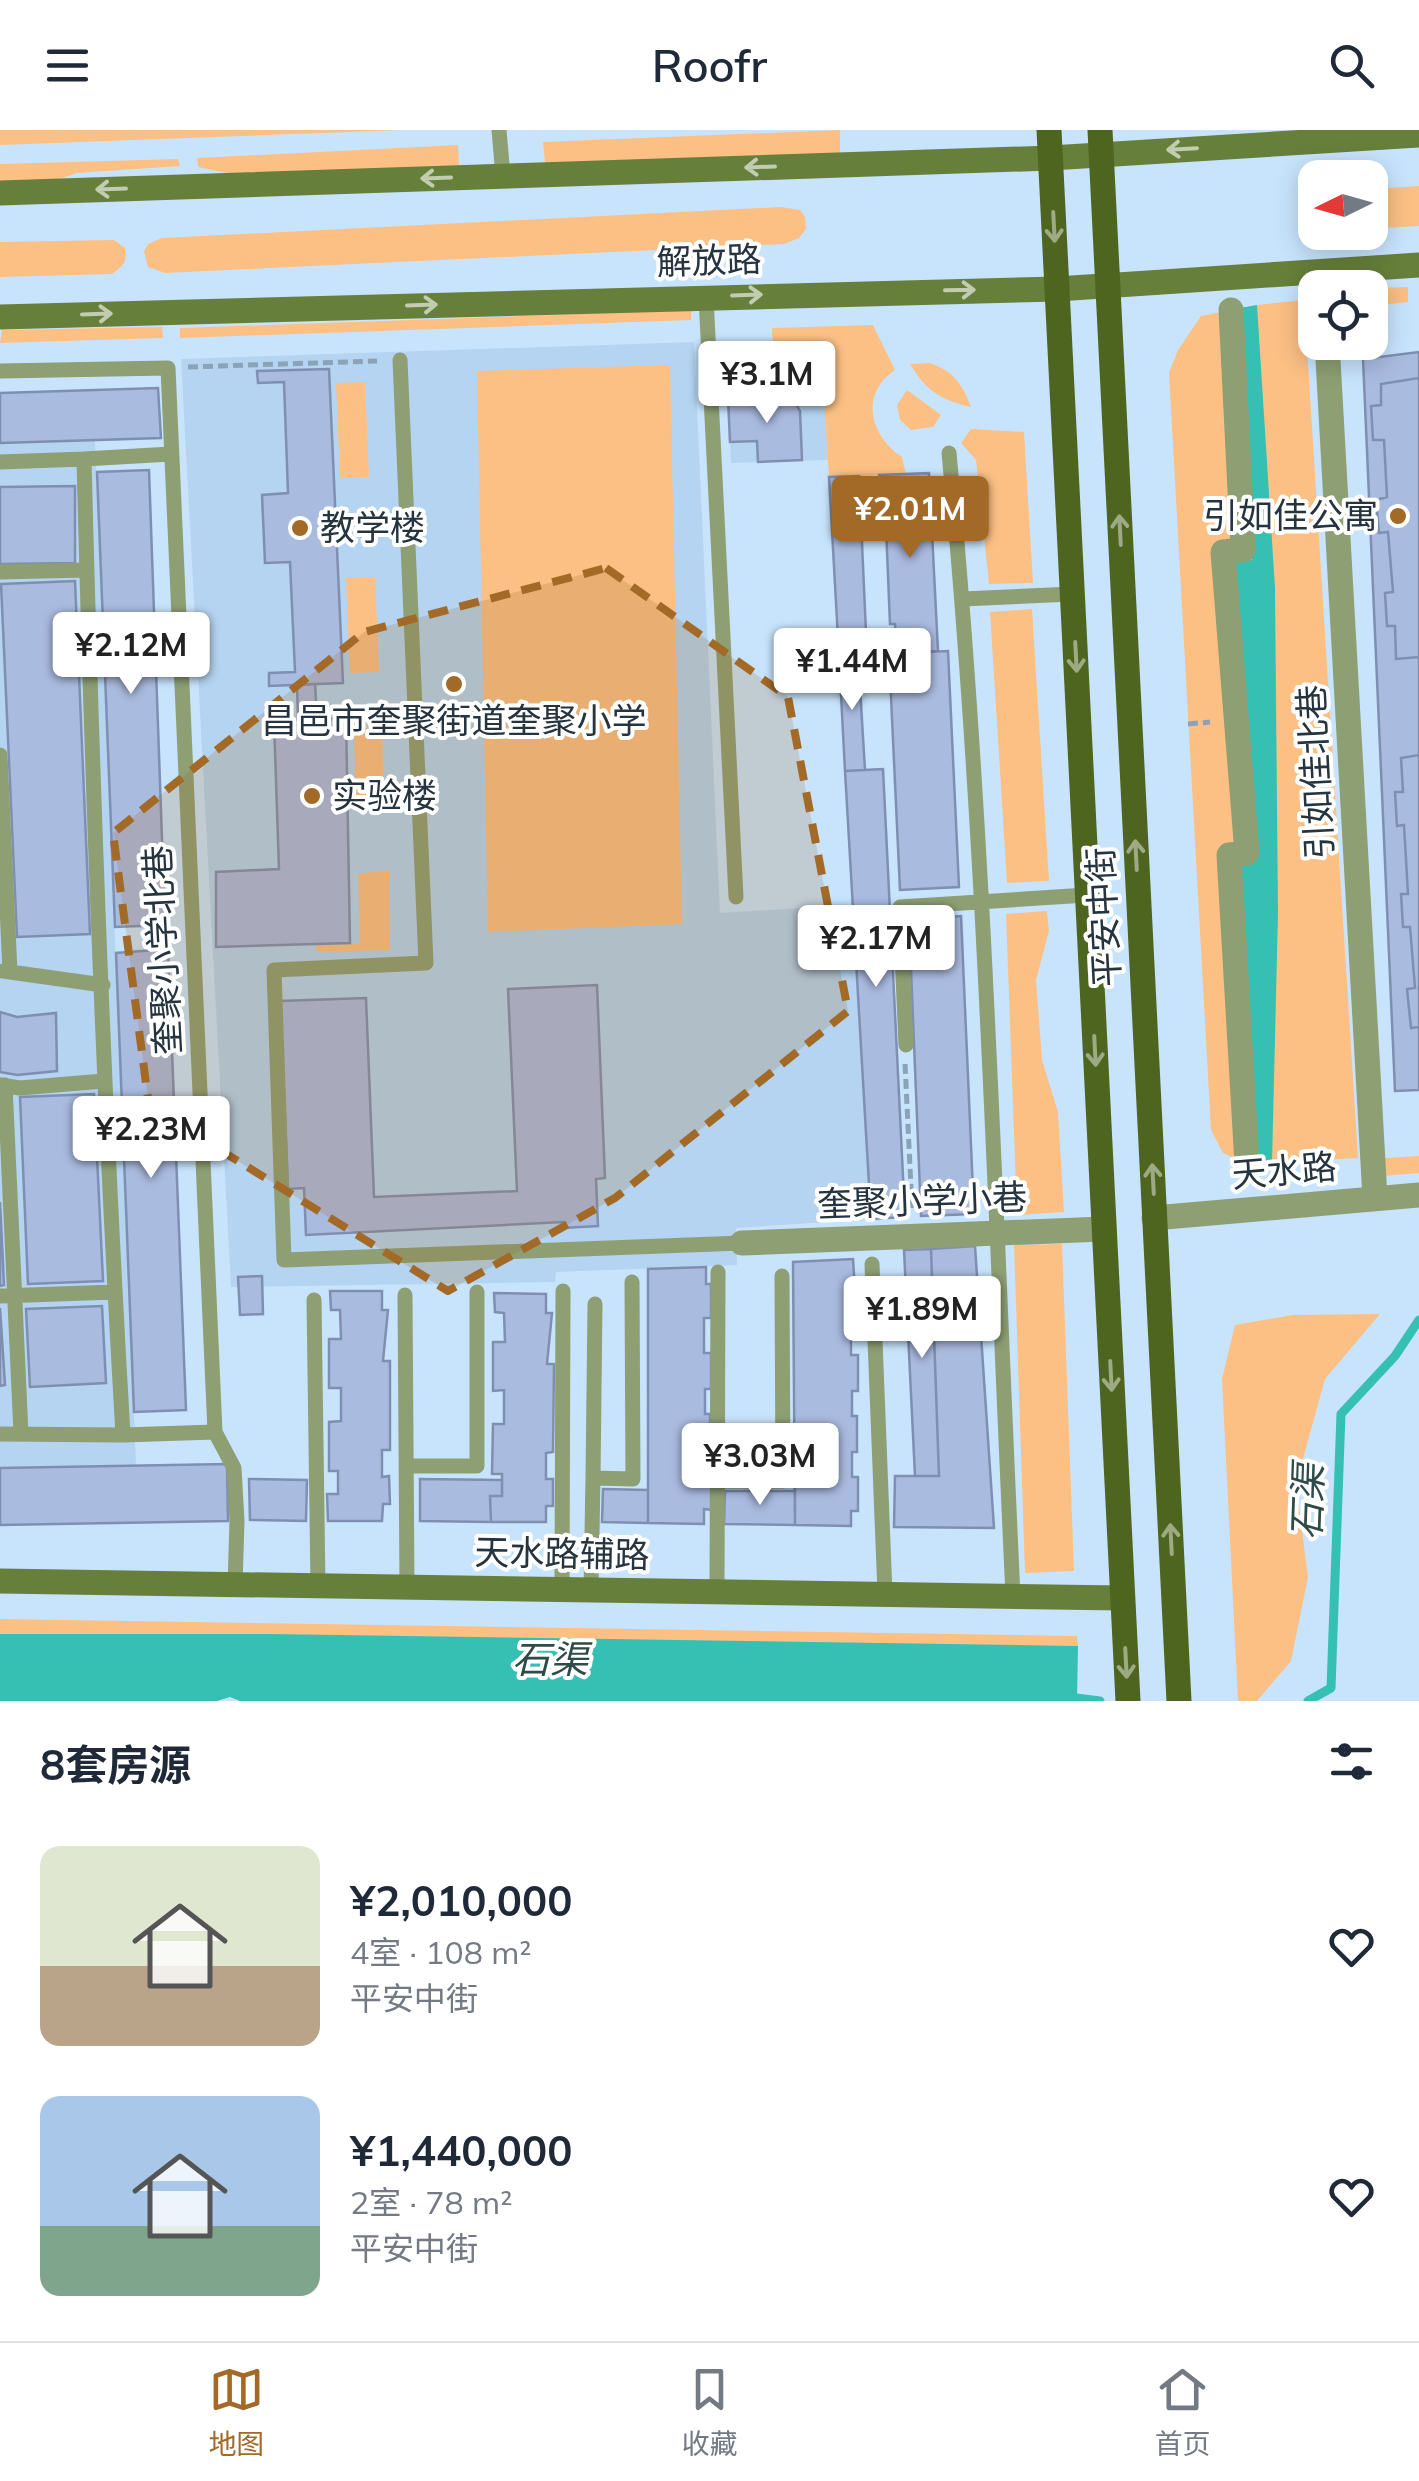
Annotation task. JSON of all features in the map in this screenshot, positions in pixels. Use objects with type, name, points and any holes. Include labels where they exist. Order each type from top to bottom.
[{"type":"main road","name":"平安中街","points":[[1049,130],[1128,1701]]},
{"type":"main road","name":"平安中街","points":[[1100,142],[1179,1701]]},
{"type":"street","points":[[0,194],[1051,158],[1100,142],[1419,134]]},
{"type":"street","name":"解放路","points":[[1381,270],[1419,264]]},
{"type":"street","name":"解放路","points":[[0,317],[1298,280]]},
{"type":"street","points":[[1231,310],[1243,550],[1223,552],[1246,854],[1229,855],[1247,1164]]},
{"type":"street","name":"引如佳北巷","points":[[1328,360],[1375,1198]]},
{"type":"street","name":"天水路","points":[[1154,1218],[1419,1195]]},
{"type":"street","name":"奎聚小学小巷","points":[[742,1243],[1104,1228]]},
{"type":"street","name":"天水路辅路","points":[[0,1582],[1122,1598]]},
{"type":"lane","points":[[499,130],[503,176]]},
{"type":"lane","points":[[706,296],[736,897]]},
{"type":"lane","points":[[400,360],[426,964],[274,970],[284,1260],[742,1243]]},
{"type":"lane","points":[[0,371],[168,368]]},
{"type":"lane","name":"奎聚小学北巷","points":[[168,368],[215,1432],[234,1468],[235,1585]]},
{"type":"lane","points":[[949,453],[963,599],[980,901],[1012,1596]]},
{"type":"lane","points":[[0,462],[170,454]]},
{"type":"lane","points":[[84,460],[103,1081],[123,1435]]},
{"type":"lane","points":[[0,572],[86,570]]},
{"type":"lane","points":[[963,599],[1072,594]]},
{"type":"lane","points":[[0,755],[5,971],[103,985]]},
{"type":"lane","points":[[906,1051],[900,906],[1087,894]]},
{"type":"lane","points":[[21,1434],[8,1296],[2,1085],[20,1088],[103,1081]]},
{"type":"lane","points":[[872,1264],[885,1594]]},
{"type":"lane","points":[[717,1591],[718,1272]]},
{"type":"lane","points":[[718,1481],[784,1480],[782,1276]]},
{"type":"lane","points":[[594,1478],[632,1479],[632,1282]]},
{"type":"lane","points":[[562,1590],[563,1291]]},
{"type":"lane","points":[[8,1296],[115,1292]]},
{"type":"lane","points":[[406,1466],[476,1466],[476,1292]]},
{"type":"lane","points":[[406,1294],[407,1587]]},
{"type":"lane","points":[[314,1300],[318,1586]]},
{"type":"lane","points":[[590,1590],[595,1304]]},
{"type":"lane","points":[[0,1434],[215,1432]]},
{"type":"path","points":[[168,368],[400,360]]},
{"type":"path","points":[[906,1051],[913,1236]]},
{"type":"highlighted area","points":[[606,568],[788,697],[848,1011],[615,1198],[448,1291],[149,1106],[113,833],[364,632]]},
{"type":"shaded area","points":[[0,130],[402,130],[0,145]]},
{"type":"shaded area","points":[[840,130],[840,153],[545,163],[543,142]]},
{"type":"shaded area","points":[[458,145],[459,166],[242,176],[198,167],[197,158]]},
{"type":"shaded area","points":[[178,159],[180,166],[77,173],[48,183],[0,183],[0,164]]},
{"type":"shaded area","points":[[1419,186],[1419,226],[1388,228],[1388,188]]},
{"type":"shaded area","points":[[781,207],[800,210],[806,229],[799,238],[784,244],[165,273],[148,267],[144,251],[148,244],[162,238]]},
{"type":"shaded area","points":[[114,240],[125,248],[126,257],[112,274],[0,277],[0,242]]},
{"type":"shaded area","points":[[1408,287],[1408,302],[1388,304],[1388,288]]},
{"type":"shaded area","points":[[1298,301],[1298,360],[1308,360],[1358,1158],[1247,1164],[1223,1153],[1211,1130],[1169,373],[1178,350],[1201,316]]},
{"type":"shaded area","points":[[691,310],[691,320],[180,338],[180,328]]},
{"type":"shaded area","points":[[873,325],[895,370],[876,391],[873,415],[882,438],[902,457],[906,474],[829,477],[823,385],[775,386],[772,328]]},
{"type":"shaded area","points":[[162,327],[163,338],[0,343],[2,330]]},
{"type":"shaded area","name":"昌邑市奎聚街道奎聚小学","points":[[694,342],[720,913],[852,905],[871,1219],[736,1228],[737,1265],[556,1272],[555,1282],[231,1287],[181,359]]},
{"type":"shaded area","points":[[930,363],[956,379],[971,407],[935,393],[910,364]]},
{"type":"shaded area","points":[[670,365],[682,924],[488,932],[477,371]]},
{"type":"shaded area","points":[[365,382],[369,477],[340,478],[336,383]]},
{"type":"shaded area","points":[[158,388],[161,438],[95,441],[136,1465],[227,1464],[228,1521],[0,1525],[0,393]]},
{"type":"shaded area","points":[[907,390],[941,415],[933,427],[911,430],[900,420],[897,405]]},
{"type":"shaded area","points":[[824,394],[828,460],[731,463],[728,398]]},
{"type":"shaded area","points":[[971,429],[1024,432],[1033,583],[989,584],[976,460],[961,443]]},
{"type":"shaded area","points":[[375,577],[379,672],[350,673],[346,578]]},
{"type":"shaded area","points":[[1032,609],[1049,881],[1007,883],[990,612]]},
{"type":"shaded area","points":[[354,728],[382,728],[384,805],[356,806]]},
{"type":"shaded area","points":[[389,870],[390,950],[317,952],[316,944],[360,943],[358,874]]},
{"type":"shaded area","points":[[1047,911],[1049,931],[1036,980],[1042,1060],[1058,1112],[1064,1212],[1017,1215],[1006,914]]},
{"type":"shaded area","points":[[1419,1156],[1419,1173],[1383,1176],[1385,1158]]},
{"type":"shaded area","points":[[1062,1244],[1074,1571],[1025,1573],[1014,1245]]},
{"type":"shaded area","points":[[1380,1314],[1325,1379],[1296,1484],[1308,1577],[1291,1661],[1257,1701],[1238,1701],[1222,1379],[1235,1325],[1293,1315]]},
{"type":"shaded area","points":[[0,1619],[1077,1636],[1078,1646],[0,1634]]},
{"type":"water","points":[[1257,305],[1275,588],[1278,913],[1272,1163],[1257,1164],[1241,864],[1234,563],[1252,560],[1240,308]]},
{"type":"water","points":[[0,1634],[1078,1646],[1077,1701],[240,1701],[230,1697],[217,1701],[0,1701]]},
{"type":"building","points":[[1419,352],[1419,1090],[1395,1091],[1363,360],[1388,360],[1388,356]]},
{"type":"building","name":"教学楼","points":[[329,369],[343,683],[269,686],[269,673],[295,672],[290,562],[265,563],[262,495],[288,493],[284,382],[258,383],[257,371]]},
{"type":"building","name":"引如佳公寓","points":[[1419,378],[1419,657],[1396,659],[1395,626],[1387,626],[1385,593],[1393,592],[1388,532],[1379,533],[1376,500],[1387,497],[1384,440],[1373,440],[1371,406],[1381,405],[1381,384]]},
{"type":"building","points":[[158,388],[161,438],[0,443],[0,393]]},
{"type":"building","points":[[728,398],[793,399],[800,411],[802,460],[758,462],[757,441],[730,442]]},
{"type":"building","points":[[149,470],[165,925],[115,927],[97,472]]},
{"type":"building","points":[[929,473],[938,651],[897,654],[895,624],[890,624],[885,503],[881,504],[879,475]]},
{"type":"building","points":[[859,476],[867,655],[839,656],[829,477]]},
{"type":"building","points":[[75,486],[75,563],[0,564],[0,487]]},
{"type":"building","points":[[75,581],[90,934],[17,937],[1,584]]},
{"type":"building","points":[[948,651],[959,887],[900,890],[889,654]]},
{"type":"building","points":[[858,655],[865,770],[845,771],[839,656]]},
{"type":"building","name":"实验楼","points":[[315,684],[317,719],[346,718],[350,943],[216,947],[216,872],[279,869],[274,722],[298,720],[297,685]]},
{"type":"building","points":[[1419,755],[1419,1027],[1411,1028],[1407,989],[1415,988],[1410,927],[1403,927],[1401,894],[1408,894],[1404,825],[1397,826],[1395,792],[1403,792],[1401,758]]},
{"type":"building","points":[[883,769],[905,1217],[871,1219],[845,771]]},
{"type":"building","points":[[961,916],[974,1214],[921,1216],[909,920]]},
{"type":"building","points":[[168,949],[186,1410],[134,1412],[116,953]]},
{"type":"building","points":[[597,985],[605,1178],[596,1179],[598,1226],[563,1228],[563,1222],[306,1235],[304,1188],[288,1189],[280,1001],[366,998],[374,1197],[517,1191],[508,989]]},
{"type":"building","points":[[0,1012],[17,1017],[56,1013],[57,1071],[17,1075],[0,1072]]},
{"type":"building","points":[[94,1094],[103,1281],[28,1284],[20,1097]]},
{"type":"building","points":[[0,1202],[4,1285],[0,1286]]},
{"type":"building","points":[[975,1246],[994,1528],[894,1527],[895,1476],[939,1476],[931,1249]]},
{"type":"building","points":[[931,1249],[939,1476],[915,1476],[904,1250]]},
{"type":"building","points":[[853,1259],[857,1320],[851,1320],[851,1355],[858,1355],[858,1391],[852,1391],[857,1452],[852,1452],[852,1477],[858,1477],[858,1511],[851,1511],[851,1526],[795,1525],[793,1262]]},
{"type":"building","points":[[706,1267],[706,1284],[711,1284],[711,1318],[704,1318],[704,1353],[711,1353],[711,1389],[705,1389],[705,1414],[710,1414],[706,1475],[712,1475],[712,1510],[704,1509],[704,1524],[648,1523],[648,1269]]},
{"type":"building","points":[[262,1276],[263,1314],[240,1315],[238,1277]]},
{"type":"building","points":[[330,1291],[382,1291],[382,1310],[388,1310],[383,1361],[390,1361],[390,1450],[382,1450],[382,1477],[389,1476],[390,1504],[383,1504],[382,1521],[328,1521],[327,1494],[338,1494],[338,1471],[329,1471],[329,1422],[341,1421],[341,1388],[329,1388],[329,1339],[341,1339],[340,1310],[331,1310]]},
{"type":"building","points":[[494,1293],[546,1294],[546,1313],[552,1313],[547,1364],[554,1364],[553,1452],[546,1453],[546,1479],[553,1479],[553,1506],[546,1506],[546,1522],[491,1522],[490,1496],[502,1496],[502,1474],[492,1474],[493,1424],[504,1424],[504,1390],[493,1391],[493,1342],[505,1342],[504,1313],[495,1312]]},
{"type":"building","points":[[102,1306],[106,1383],[30,1387],[26,1309]]},
{"type":"building","points":[[0,1308],[5,1385],[0,1386]]},
{"type":"building","points":[[227,1464],[228,1521],[0,1525],[0,1468]]},
{"type":"building","points":[[249,1479],[307,1480],[306,1521],[250,1520]]},
{"type":"building","points":[[420,1479],[502,1480],[502,1496],[490,1496],[491,1522],[420,1521]]},
{"type":"building","points":[[603,1489],[648,1490],[648,1523],[602,1522]]},
{"type":"building","points":[[725,1491],[795,1491],[795,1525],[724,1524]]},
{"type":"waterway","name":"石渠","points":[[1308,1701],[1331,1688],[1341,1414],[1395,1356],[1419,1320]]},
{"type":"waterway","name":"石渠","points":[[1068,1697],[1100,1701]]},
{"type":"place","name":"引如佳公寓","points":[[1398,516]]},
{"type":"place","name":"教学楼","points":[[300,528]]},
{"type":"place","name":"昌邑市奎聚街道奎聚小学","points":[[454,684]]},
{"type":"place","name":"实验楼","points":[[312,796]]}]
